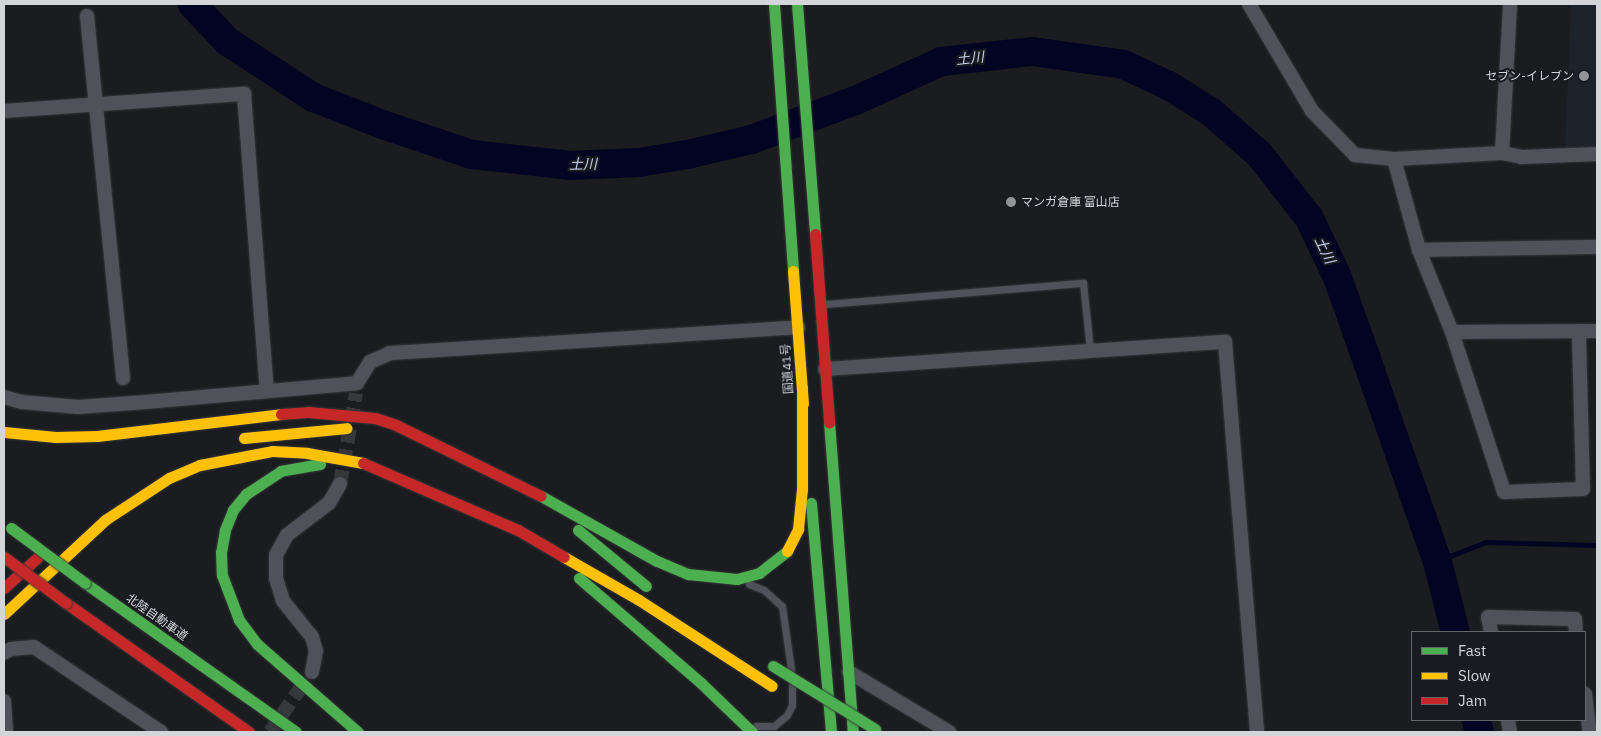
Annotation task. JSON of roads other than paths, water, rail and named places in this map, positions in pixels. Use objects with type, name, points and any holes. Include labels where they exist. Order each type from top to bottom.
[{"type":"highway","name":"国道41号","points":[[774,4],[802,388],[831,732]]},
{"type":"highway","points":[[797,4],[855,732]]},
{"type":"highway","points":[[4,432],[56,437],[97,436],[235,418],[308,412],[375,418],[417,435],[534,492],[657,561],[688,574],[715,579],[737,579],[759,573],[777,562],[791,547],[798,529],[802,489],[802,388]]},
{"type":"highway","points":[[234,440],[284,433],[364,428],[417,435]]},
{"type":"highway","points":[[4,614],[105,520],[169,478],[200,465],[272,451],[307,452],[340,456],[402,475],[518,530],[639,600],[847,732]]},
{"type":"highway","points":[[358,732],[256,644],[228,598],[222,576],[221,552],[233,510],[246,494],[281,471],[309,465],[348,464],[402,475]]},
{"type":"highway","points":[[534,492],[610,559],[661,595]]},
{"type":"highway","name":"北陸自動車道","points":[[7,526],[296,732]]},
{"type":"highway","points":[[518,530],[655,642],[752,732]]},
{"type":"highway","points":[[4,588],[51,545]]},
{"type":"highway","points":[[4,557],[249,732]]},
{"type":"highway","points":[[4,577],[41,602]]},
{"type":"highway","points":[[56,612],[243,732]]},
{"type":"highway","points":[[769,664],[877,731]]},
{"type":"street","points":[[1249,4],[1312,111],[1355,155],[1394,159],[1502,153],[1522,157],[1597,154]]},
{"type":"street","points":[[1502,153],[1510,4]]},
{"type":"street","points":[[87,16],[123,378]]},
{"type":"street","points":[[4,110],[244,94],[267,391]]},
{"type":"street","points":[[1394,159],[1420,250],[1452,332],[1504,492],[1583,489],[1579,331]]},
{"type":"street","points":[[1420,250],[1597,247]]},
{"type":"street","points":[[4,397],[22,402],[78,407],[267,391],[356,388],[370,362],[390,353],[798,327]]},
{"type":"street","points":[[1452,332],[1597,331]]},
{"type":"street","points":[[825,368],[1225,342],[1257,732]]},
{"type":"street","points":[[312,672],[316,652],[312,638],[284,601],[276,578],[276,555],[287,535],[329,502],[340,484]]},
{"type":"street","points":[[1491,631],[1488,618],[1575,620],[1576,631]]},
{"type":"street","points":[[4,653],[11,649],[34,647],[161,732]]},
{"type":"street","points":[[849,672],[949,732]]},
{"type":"street","points":[[4,701],[6,732]]},
{"type":"street","points":[[1586,702],[1590,732]]},
{"type":"lane","points":[[821,305],[1083,284],[1090,350]]},
{"type":"lane","points":[[737,579],[764,590],[782,606],[785,615],[793,694],[787,715],[774,726],[756,726],[738,718]]},
{"type":"waterway","name":"土川","points":[[192,4],[227,41],[313,97],[385,125],[471,154],[570,165],[638,162],[687,154],[751,139],[855,100],[941,61],[1032,51],[1123,64],[1168,85],[1210,111],[1259,154],[1309,218],[1337,277],[1364,353],[1437,561],[1455,631]]},
{"type":"waterway","points":[[1437,561],[1486,542],[1597,545]]},
{"type":"waterway","name":"土川","points":[[1476,721],[1479,732]]},
{"type":"tunnel","points":[[340,484],[356,393]]},
{"type":"tunnel","points":[[270,732],[306,680]]},
{"type":"place","name":"セブン-イレブン","points":[[1584,76]]},
{"type":"place","name":"マンガ倉庫 富山店","points":[[1011,202]]}]
